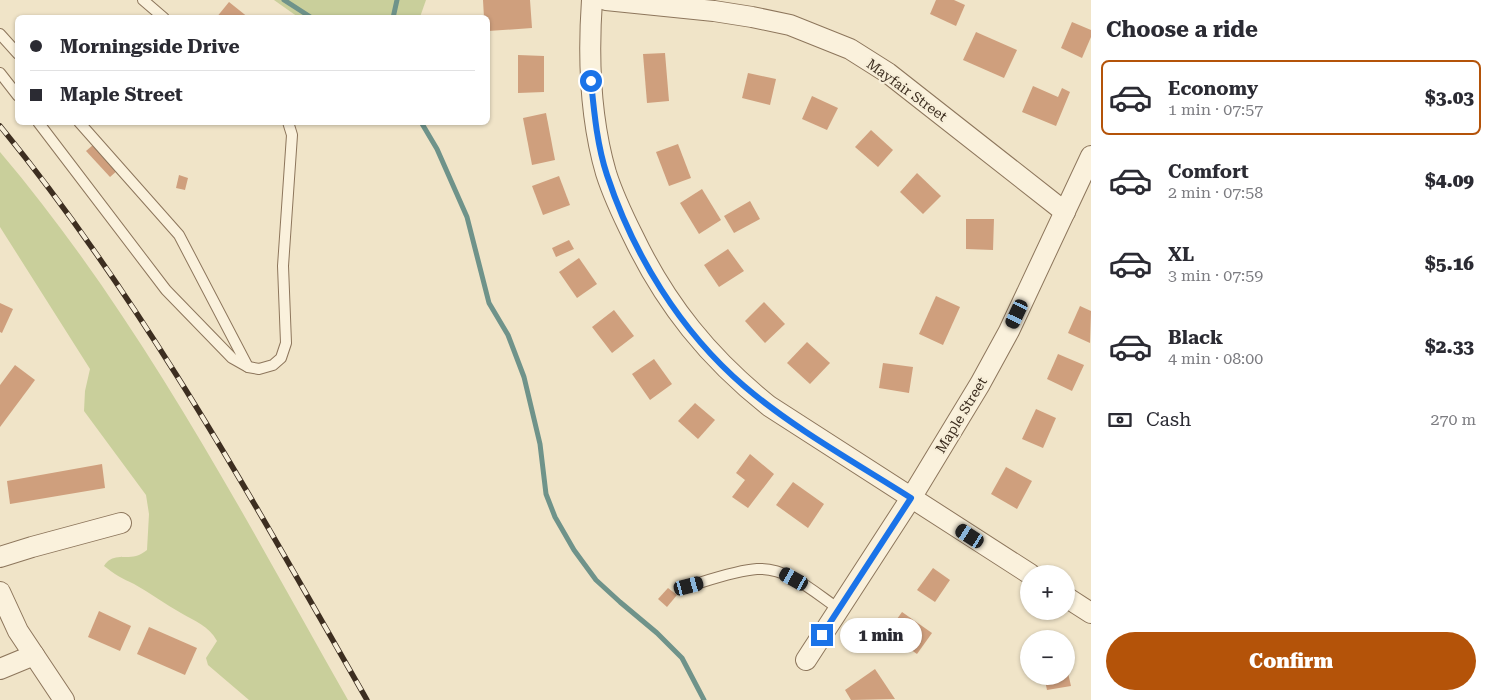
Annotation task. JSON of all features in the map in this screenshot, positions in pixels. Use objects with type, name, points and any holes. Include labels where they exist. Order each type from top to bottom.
[{"type":"street","points":[[592,0],[589,43],[592,94],[606,173],[623,217],[648,268],[671,304],[707,349],[750,390],[796,425],[1020,568]]},
{"type":"street","name":"Mayfair Street","points":[[606,0],[714,11],[752,17],[790,25],[850,49],[888,73],[1065,212]]},
{"type":"street","name":"Maple Street","points":[[806,660],[911,498],[980,384],[1009,331],[1091,156]]},
{"type":"street","points":[[0,557],[32,546],[121,523]]},
{"type":"street","points":[[0,592],[18,632],[64,700]]},
{"type":"street","points":[[1075,603],[1091,613]]},
{"type":"street","points":[[0,669],[34,655]]},
{"type":"lane","points":[[143,0],[160,15]]},
{"type":"lane","points":[[0,34],[15,51]]},
{"type":"lane","points":[[0,73],[15,92]]},
{"type":"lane","points":[[40,125],[166,290],[232,358],[248,367],[259,369],[273,365],[281,358],[286,343],[283,266],[292,135],[289,125]]},
{"type":"lane","points":[[82,125],[179,235],[248,367]]},
{"type":"lane","points":[[689,586],[758,569],[782,573],[806,586],[838,609]]},
{"type":"green space","points":[[274,0],[426,0],[421,15],[295,15]]},
{"type":"green space","points":[[0,152],[51,215],[99,281],[144,349],[228,488],[348,700],[249,700],[208,665],[206,658],[217,641],[210,631],[104,566],[111,559],[136,556],[147,550],[149,514],[146,495],[84,411],[85,391],[90,369],[0,227]]},
{"type":"building","points":[[483,0],[530,0],[532,28],[490,31],[490,15],[484,15]]},
{"type":"building","points":[[936,0],[954,0],[965,5],[956,26],[930,14]]},
{"type":"building","points":[[229,2],[245,15],[218,15]]},
{"type":"building","points":[[1072,22],[1091,30],[1091,37],[1082,58],[1061,48]]},
{"type":"building","points":[[976,32],[1017,50],[1004,78],[963,60]]},
{"type":"building","points":[[665,53],[669,101],[647,103],[643,54]]},
{"type":"building","points":[[518,55],[544,56],[544,92],[518,93]]},
{"type":"building","points":[[748,73],[776,79],[770,105],[742,98]]},
{"type":"building","points":[[1033,86],[1058,97],[1062,88],[1070,92],[1056,126],[1022,112]]},
{"type":"building","points":[[812,96],[838,108],[827,130],[802,119]]},
{"type":"building","points":[[546,113],[555,160],[532,165],[523,118]]},
{"type":"building","points":[[871,130],[893,150],[878,167],[855,147]]},
{"type":"building","points":[[678,144],[691,178],[669,186],[656,152]]},
{"type":"building","points":[[93,145],[119,169],[110,177],[86,151]]},
{"type":"building","points":[[917,173],[941,196],[923,214],[900,192]]},
{"type":"building","points":[[179,175],[188,178],[185,190],[176,188]]},
{"type":"building","points":[[559,176],[570,205],[543,215],[532,186]]},
{"type":"building","points":[[702,189],[721,220],[699,234],[680,203]]},
{"type":"building","points":[[750,201],[760,219],[734,233],[724,216]]},
{"type":"building","points":[[966,219],[994,219],[993,250],[966,249]]},
{"type":"building","points":[[569,240],[574,249],[556,257],[552,248]]},
{"type":"building","points":[[728,249],[744,271],[719,287],[704,265]]},
{"type":"building","points":[[579,258],[597,284],[577,298],[559,272]]},
{"type":"building","points":[[936,296],[960,307],[943,345],[919,334]]},
{"type":"building","points":[[764,302],[785,324],[765,343],[745,321]]},
{"type":"building","points":[[0,303],[13,309],[2,333],[0,332]]},
{"type":"building","points":[[1080,306],[1091,311],[1090,343],[1068,333]]},
{"type":"building","points":[[614,310],[634,336],[612,353],[592,327]]},
{"type":"building","points":[[807,342],[830,363],[810,384],[787,363]]},
{"type":"building","points":[[1058,354],[1084,365],[1072,391],[1047,379]]},
{"type":"building","points":[[654,359],[672,384],[650,400],[632,374]]},
{"type":"building","points":[[883,363],[913,367],[909,393],[879,388]]},
{"type":"building","points":[[15,365],[35,380],[0,427],[0,385]]},
{"type":"building","points":[[695,403],[715,420],[698,439],[678,421]]},
{"type":"building","points":[[1036,409],[1056,418],[1043,448],[1022,439]]},
{"type":"building","points":[[750,454],[774,474],[748,508],[732,497],[745,480],[736,473]]},
{"type":"building","points":[[102,464],[105,488],[10,504],[7,481]]},
{"type":"building","points":[[1006,467],[1032,481],[1017,509],[991,494]]},
{"type":"building","points":[[793,482],[824,504],[808,528],[776,505]]},
{"type":"building","points":[[933,568],[950,580],[935,602],[917,590]]},
{"type":"building","points":[[668,588],[677,595],[667,607],[658,599]]},
{"type":"building","points":[[99,611],[131,626],[120,651],[88,637]]},
{"type":"building","points":[[902,612],[932,633],[917,654],[887,633]]},
{"type":"building","points":[[149,627],[197,648],[185,675],[137,654]]},
{"type":"building","points":[[875,669],[895,699],[851,700],[845,690]]},
{"type":"building","points":[[1046,685],[1071,686],[1047,690]]},
{"type":"waterway","points":[[284,0],[307,15]]},
{"type":"waterway","points":[[394,15],[397,0]]},
{"type":"waterway","points":[[423,125],[437,149],[467,217],[489,303],[508,335],[524,377],[540,444],[546,494],[555,517],[574,550],[596,580],[657,633],[682,658],[704,700]]},
{"type":"railway","points":[[0,126],[52,193],[150,333],[239,478],[367,700]]},
{"type":"route","points":[[591,81],[598,135],[606,173],[623,217],[648,268],[671,304],[719,362],[743,385],[796,425],[911,498],[822,635]]}]
